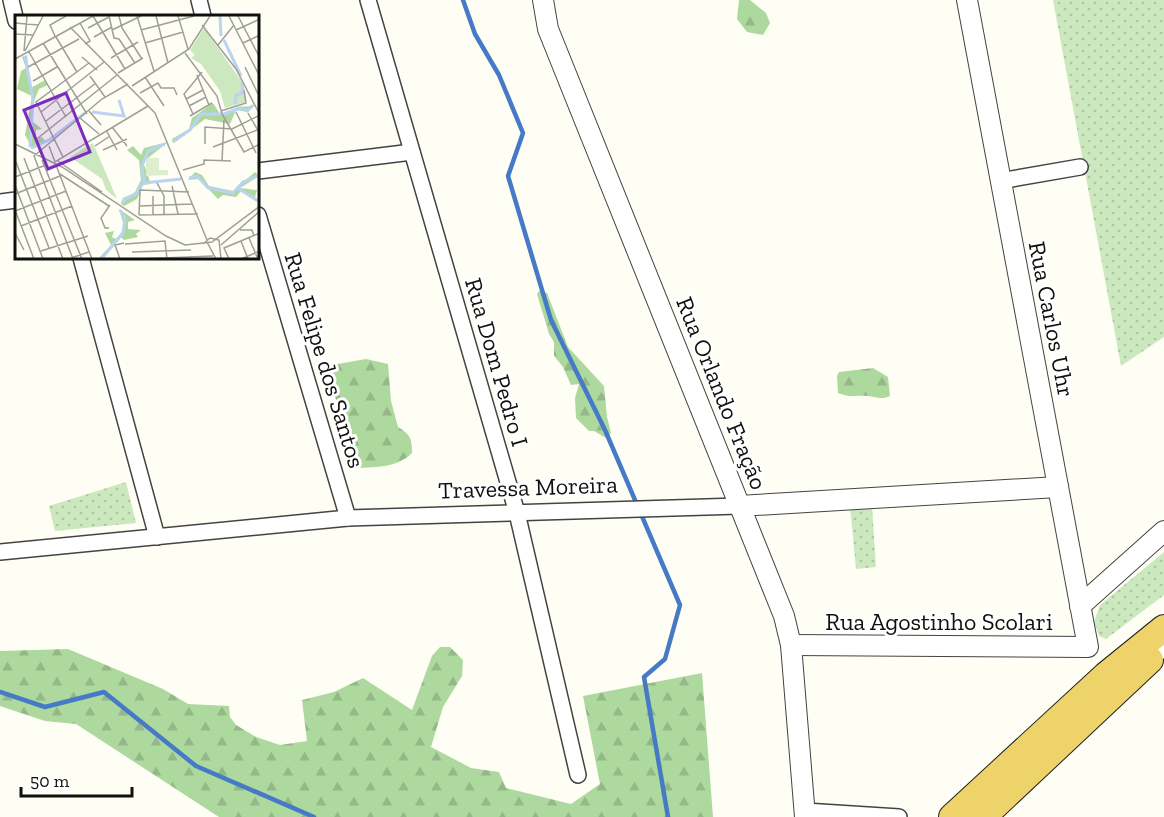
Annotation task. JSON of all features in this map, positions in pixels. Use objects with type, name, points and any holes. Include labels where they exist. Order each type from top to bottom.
[{"type":"highway","points":[[952,817],[1106,675],[1163,644]]},
{"type":"highway","points":[[983,817],[1163,644]]},
{"type":"street","points":[[11,0],[15,17]]},
{"type":"street","points":[[199,0],[203,15]]},
{"type":"street","name":"Rua Dom Pedro I","points":[[368,0],[517,513],[578,775]]},
{"type":"street","name":"Rua Orlando Fração","points":[[543,0],[548,29],[784,616],[791,645],[805,814]]},
{"type":"street","name":"Rua Carlos Uhr","points":[[966,0],[1088,647]]},
{"type":"street","points":[[260,171],[412,152]]},
{"type":"street","points":[[1000,181],[1080,167]]},
{"type":"street","points":[[0,202],[15,200]]},
{"type":"street","name":"Rua Felipe dos Santos","points":[[260,221],[348,518]]},
{"type":"street","points":[[82,260],[157,537]]},
{"type":"street","name":"Travessa Moreira","points":[[0,552],[348,518],[739,506],[1058,487]]},
{"type":"street","points":[[1080,606],[1164,531]]},
{"type":"street","name":"Rua Agostinho Scolari","points":[[791,645],[1088,647]]},
{"type":"street","points":[[805,814],[899,817]]},
{"type":"green space","points":[[739,0],[750,0],[766,13],[770,23],[763,35],[747,32],[737,19]]},
{"type":"green space","points":[[1053,0],[1164,0],[1164,337],[1121,366]]},
{"type":"green space","points":[[539,291],[547,293],[568,347],[604,386],[611,433],[606,438],[594,431],[589,431],[576,418],[575,398],[579,384],[571,385],[563,367],[554,356],[554,342],[549,334],[537,294]]},
{"type":"green space","points":[[366,359],[388,364],[391,401],[398,427],[410,438],[412,453],[393,464],[356,468],[327,369],[332,365]]},
{"type":"green space","points":[[873,368],[888,377],[890,396],[881,398],[838,393],[837,376],[839,372]]},
{"type":"green space","points":[[126,482],[136,523],[55,531],[49,506]]},
{"type":"green space","points":[[850,506],[872,506],[876,567],[856,569]]},
{"type":"green space","points":[[1164,552],[1164,595],[1106,639],[1099,636],[1094,622],[1100,605]]},
{"type":"green space","points":[[440,647],[450,647],[463,660],[462,676],[443,707],[431,747],[471,768],[499,772],[506,788],[571,804],[600,784],[583,696],[702,673],[713,817],[219,817],[76,724],[45,721],[0,706],[0,651],[68,649],[163,689],[188,704],[229,706],[230,717],[236,725],[256,737],[280,745],[307,741],[302,700],[334,692],[363,678],[412,710],[432,656]]},
{"type":"waterway","points":[[463,0],[475,34],[499,75],[523,133],[508,176],[551,320],[605,430],[680,605],[665,659],[644,677],[668,817]]},
{"type":"waterway","points":[[0,692],[45,707],[104,692],[196,766],[314,817]]}]
